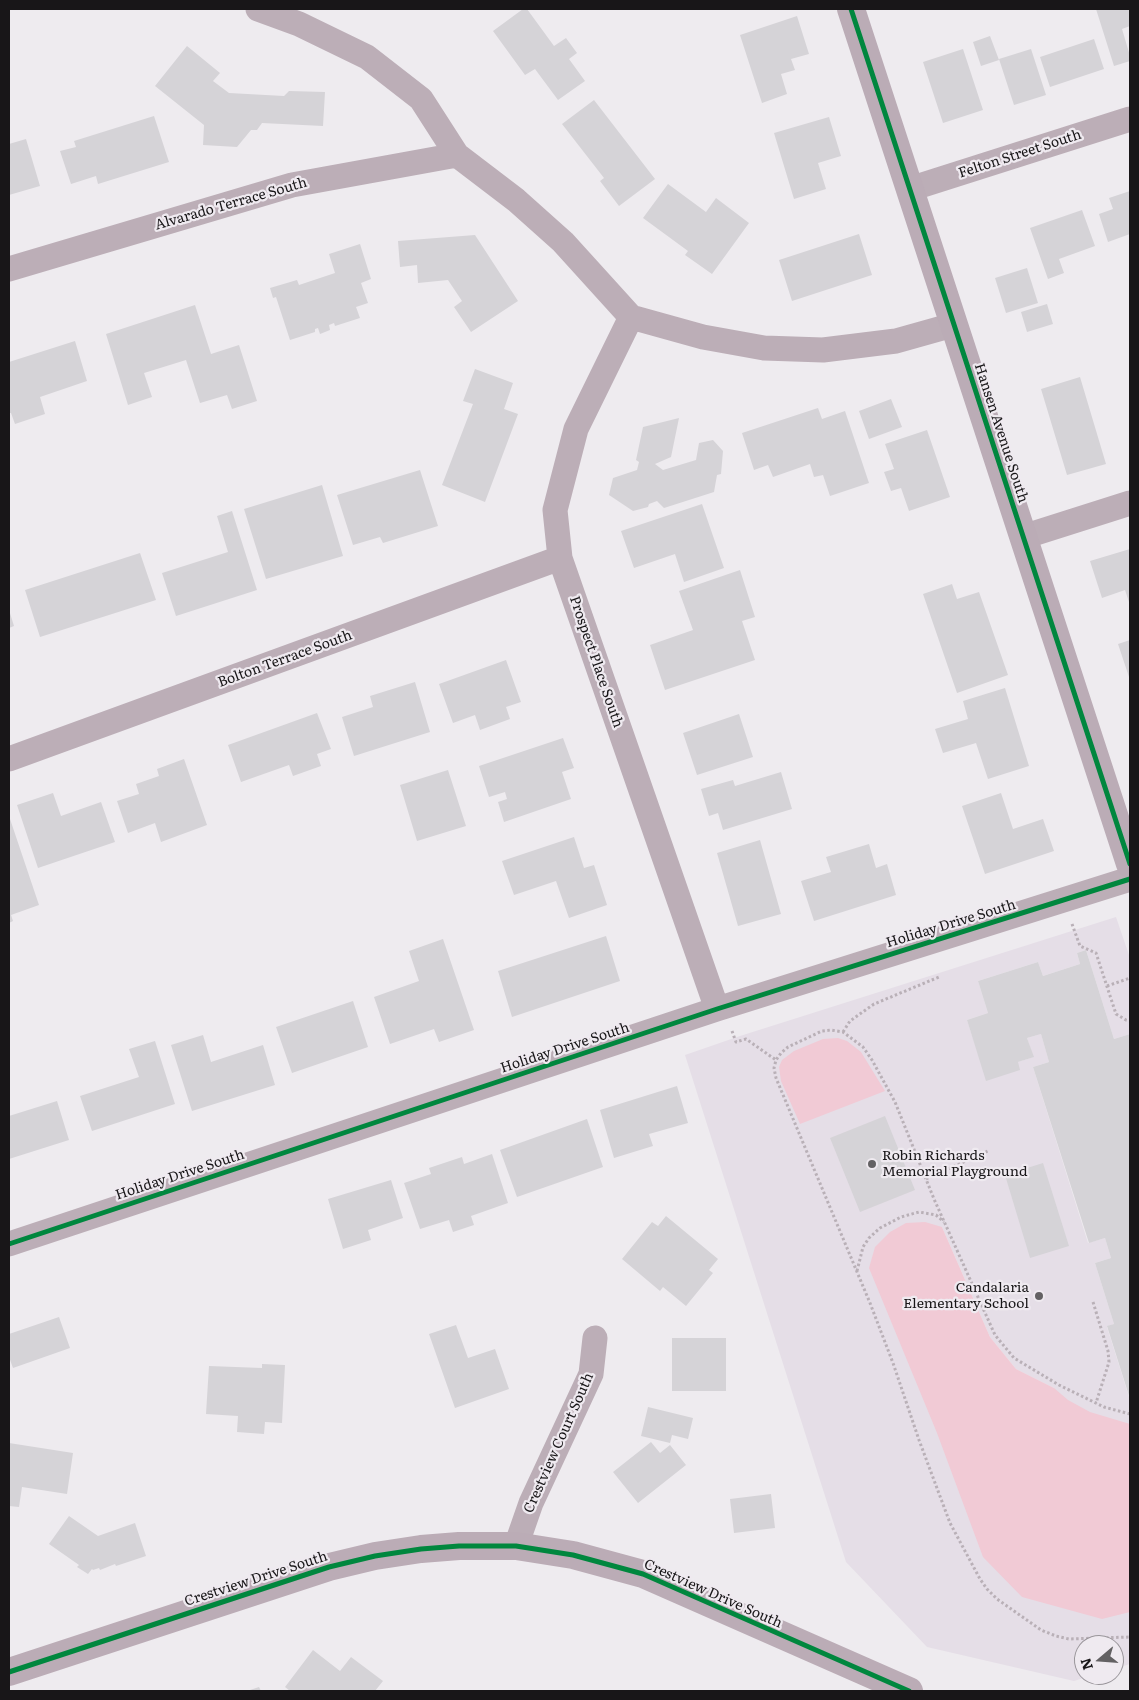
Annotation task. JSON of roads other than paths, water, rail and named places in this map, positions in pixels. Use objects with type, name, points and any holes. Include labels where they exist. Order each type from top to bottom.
[{"type":"street","points":[[258,9],[299,24],[368,57],[421,99],[457,155],[516,200],[563,242],[631,317],[703,337],[764,348],[823,350],[896,341],[953,325]]},
{"type":"street","name":"Hansen Avenue South","points":[[851,9],[1130,864]]},
{"type":"street","name":"Felton Street South","points":[[910,189],[1130,119]]},
{"type":"street","name":"Alvarado Terrace South","points":[[9,270],[292,185],[457,155]]},
{"type":"street","name":"Prospect Place South","points":[[631,317],[576,429],[555,510],[560,558],[721,1008]]},
{"type":"street","points":[[1023,537],[1130,503]]},
{"type":"street","name":"Bolton Terrace South","points":[[9,759],[560,558]]},
{"type":"street","name":"Holiday Drive South","points":[[9,1244],[721,1008],[1130,880]]},
{"type":"street","name":"Crestview Court South","points":[[516,1546],[531,1503],[591,1374],[595,1338]]},
{"type":"street","name":"Crestview Drive South","points":[[9,1672],[329,1567],[375,1556],[421,1549],[459,1546],[516,1546],[574,1555],[643,1574],[909,1691]]},
{"type":"place","name":"Robin Richards Memorial Playground","points":[[872,1164]]},
{"type":"place","name":"Candalaria Elementary School","points":[[1039,1296]]}]
